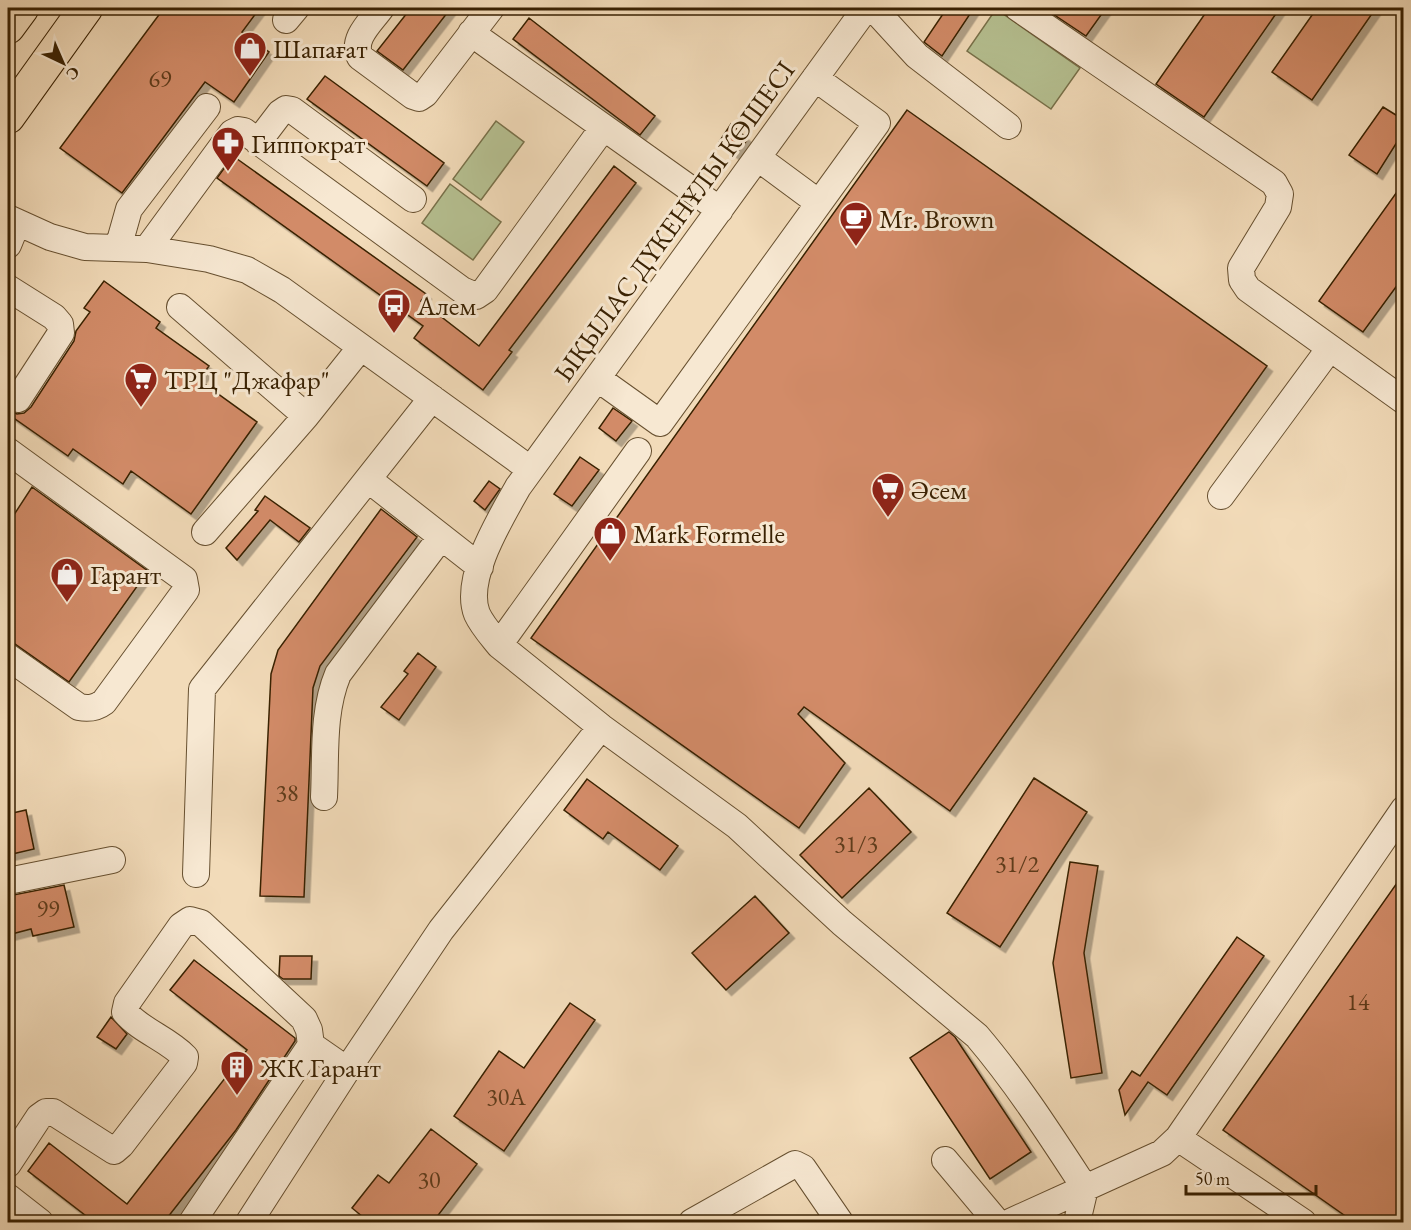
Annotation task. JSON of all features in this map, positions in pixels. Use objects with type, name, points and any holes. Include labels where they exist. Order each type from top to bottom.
[{"type":"main road","points":[[8,27],[22,8]]},
{"type":"main road","points":[[8,117],[86,8]]},
{"type":"street","points":[[381,8],[358,40],[356,49],[360,57],[412,96],[419,98],[425,94],[491,8]]},
{"type":"street","name":"ЫҚЫЛАС ДҮКЕНҰЛЫ КӨШЕСІ","points":[[866,8],[530,469],[495,528],[480,567],[474,590],[477,612],[485,628],[499,645],[601,727],[737,826],[842,923],[977,1036],[1061,1151],[1085,1188]]},
{"type":"street","points":[[873,8],[917,56],[1008,126]]},
{"type":"street","points":[[1018,8],[1274,183],[1280,194],[1278,207],[1240,268],[1242,280],[1248,289],[1404,401]]},
{"type":"street","points":[[471,33],[720,210]]},
{"type":"street","points":[[597,378],[660,423],[877,123],[815,78]]},
{"type":"street","points":[[118,248],[129,209],[207,107]]},
{"type":"street","points":[[258,142],[280,113],[286,109],[292,110],[413,199]]},
{"type":"street","points":[[147,249],[232,133],[238,129],[244,131],[462,290],[476,296],[485,290],[603,128]]},
{"type":"street","points":[[758,158],[819,203]]},
{"type":"street","points":[[11,229],[85,247],[147,249],[209,259],[247,270],[282,290],[530,469]]},
{"type":"street","points":[[8,288],[54,317],[60,324],[61,333],[18,399]]},
{"type":"street","points":[[180,307],[306,416]]},
{"type":"street","points":[[206,532],[362,347]]},
{"type":"street","points":[[1221,496],[1330,348]]},
{"type":"street","points":[[196,874],[202,689],[432,398]]},
{"type":"street","points":[[8,451],[184,579],[186,584],[186,590],[98,707],[79,707],[8,657]]},
{"type":"street","points":[[499,645],[638,452]]},
{"type":"street","points":[[369,480],[480,567]]},
{"type":"street","points":[[324,797],[330,693],[338,674],[441,537]]},
{"type":"street","points":[[249,1222],[441,930],[601,727]]},
{"type":"street","points":[[1010,1222],[1162,1153],[1178,1138],[1404,809]]},
{"type":"street","points":[[8,881],[112,860]]},
{"type":"street","points":[[8,1164],[39,1117],[46,1112],[53,1112],[114,1151],[121,1145],[184,1063],[185,1057],[178,1049],[131,1019],[125,1012],[127,1003],[181,926],[190,920],[201,923],[304,1019],[309,1030],[311,1045],[192,1222]]},
{"type":"street","points":[[311,1045],[347,1070]]},
{"type":"street","points":[[1178,1138],[1303,1222]]},
{"type":"street","points":[[945,1160],[997,1222]]},
{"type":"street","points":[[692,1222],[795,1164],[803,1168],[840,1222]]},
{"type":"street","points":[[1077,1222],[1085,1188]]},
{"type":"street","points":[[8,1197],[40,1222]]},
{"type":"green space","points":[[996,9],[1080,68],[1051,109],[967,51]]},
{"type":"green space","points":[[496,121],[524,142],[481,200],[453,179]]},
{"type":"green space","points":[[450,184],[501,222],[473,260],[422,223]]},
{"type":"building","points":[[164,8],[260,8],[242,32],[269,52],[234,102],[205,82],[122,193],[60,148]]},
{"type":"building","points":[[411,8],[451,8],[403,70],[377,51]]},
{"type":"building","points":[[947,8],[974,8],[942,56],[924,42]]},
{"type":"building","points":[[1044,8],[1106,8],[1086,36]]},
{"type":"building","points":[[1209,8],[1280,8],[1204,117],[1156,84]]},
{"type":"building","points":[[1317,8],[1376,8],[1312,100],[1272,72]]},
{"type":"building","points":[[529,18],[655,116],[640,135],[513,39]]},
{"type":"building","points":[[325,76],[444,163],[427,186],[307,99]]},
{"type":"building","points":[[1383,107],[1404,120],[1404,131],[1377,174],[1349,155]]},
{"type":"building","name":"Әсем","points":[[907,110],[1267,366],[950,811],[804,707],[798,714],[845,763],[799,828],[531,638]]},
{"type":"building","points":[[731,124],[748,139],[735,155],[719,142]]},
{"type":"building","points":[[233,156],[426,294],[421,301],[479,346],[614,166],[636,183],[509,350],[512,352],[483,390],[414,338],[423,326],[217,178]]},
{"type":"building","points":[[1404,182],[1404,276],[1363,332],[1319,301]]},
{"type":"building","points":[[104,281],[160,322],[156,328],[209,366],[199,380],[257,422],[191,514],[131,471],[123,484],[73,449],[68,456],[8,414],[10,411],[17,414],[24,413],[31,407],[74,341],[76,331],[90,312],[84,308]]},
{"type":"building","points":[[613,408],[632,421],[616,441],[599,428]]},
{"type":"building","points":[[580,457],[599,470],[572,506],[554,494]]},
{"type":"building","points":[[489,481],[500,489],[485,510],[474,501]]},
{"type":"building","name":"Гарант","points":[[32,487],[148,571],[69,682],[8,639],[8,524]]},
{"type":"building","points":[[265,496],[310,528],[299,542],[270,520],[237,560],[226,548],[258,511],[255,510]]},
{"type":"building","points":[[381,509],[417,537],[320,666],[313,688],[304,897],[260,896],[271,674],[278,650]]},
{"type":"building","points":[[418,653],[436,667],[399,720],[381,707],[408,674],[404,671]]},
{"type":"building","points":[[1034,778],[1087,812],[1000,947],[947,913]]},
{"type":"building","points":[[587,779],[678,846],[660,870],[608,832],[603,839],[564,810]]},
{"type":"building","points":[[869,788],[911,832],[842,898],[800,855]]},
{"type":"building","points":[[26,810],[34,849],[8,855],[8,814]]},
{"type":"building","points":[[1070,862],[1098,866],[1084,953],[1102,1073],[1071,1078],[1053,963]]},
{"type":"building","points":[[1404,873],[1404,1222],[1354,1222],[1223,1130]]},
{"type":"building","points":[[64,885],[74,927],[33,936],[31,929],[8,935],[8,896]]},
{"type":"building","points":[[755,896],[789,933],[726,990],[692,953]]},
{"type":"building","points":[[1237,937],[1264,956],[1167,1095],[1148,1082],[1125,1115],[1119,1090],[1132,1071],[1140,1076]]},
{"type":"building","points":[[280,956],[312,956],[311,979],[283,979],[279,976]]},
{"type":"building","name":"ЖК Гарант","points":[[194,960],[295,1038],[295,1041],[236,1130],[164,1222],[94,1222],[28,1171],[49,1143],[127,1204],[247,1050],[170,990]]},
{"type":"building","points":[[570,1003],[595,1020],[504,1151],[454,1116],[499,1051],[524,1068]]},
{"type":"building","points":[[111,1017],[127,1034],[116,1049],[97,1037]]},
{"type":"building","points":[[949,1032],[955,1037],[1031,1152],[990,1179],[910,1058]]},
{"type":"building","points":[[431,1129],[477,1164],[433,1222],[359,1222],[363,1217],[352,1208],[378,1175],[389,1183]]},
{"type":"place","name":"Шапағат","points":[[250,77]]},
{"type":"place","name":"Гиппократ","points":[[228,172]]},
{"type":"place","name":"Mr. Brown","points":[[856,247]]},
{"type":"place","name":"Алем","points":[[394,334]]},
{"type":"place","name":"ТРЦ \"Джафар\"","points":[[141,408]]},
{"type":"place","name":"Әсем","points":[[888,518]]},
{"type":"place","name":"Mark Formelle","points":[[610,562]]},
{"type":"place","name":"Гарант","points":[[67,603]]},
{"type":"place","name":"ЖК Гарант","points":[[237,1096]]}]
